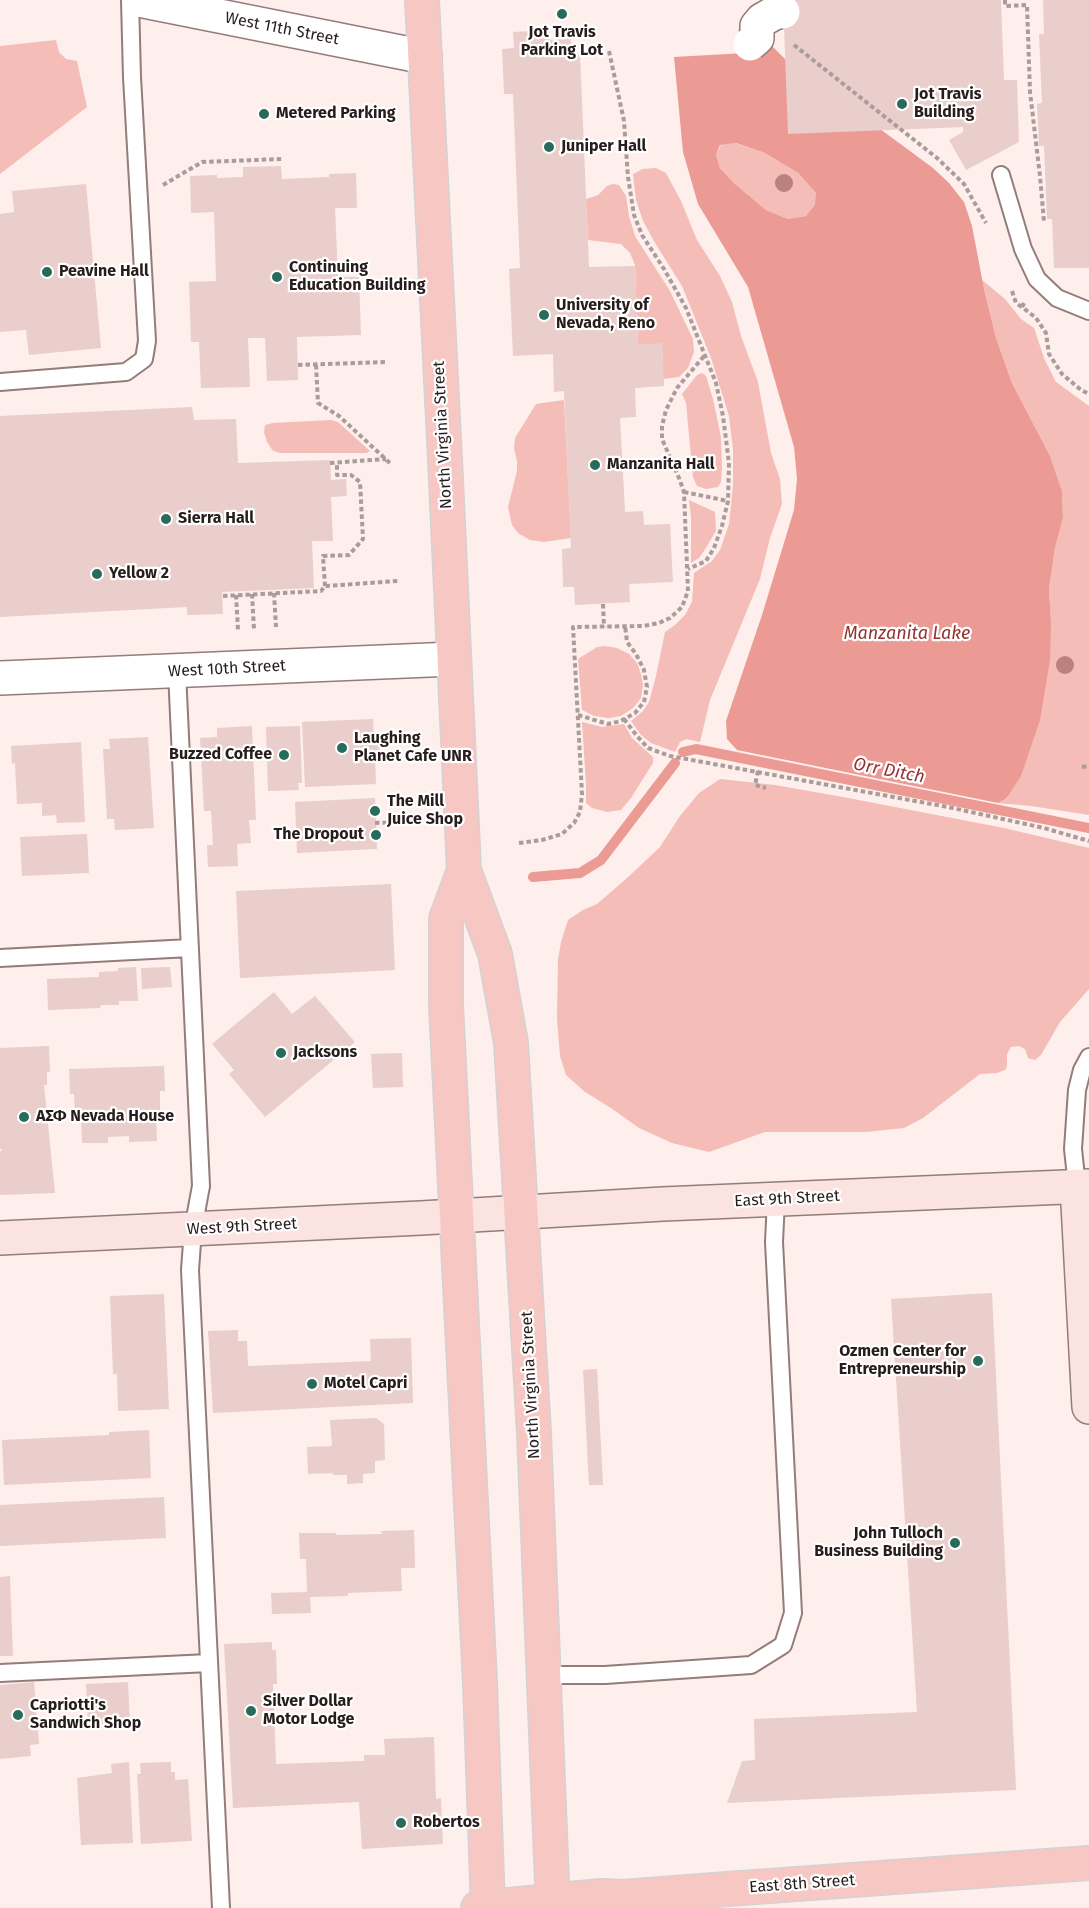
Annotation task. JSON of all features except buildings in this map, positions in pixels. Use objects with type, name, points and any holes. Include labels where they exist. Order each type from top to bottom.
[{"type":"main road","name":"North Virginia Street","points":[[422,0],[464,870],[495,954],[511,1043],[534,1433],[553,1905]]},
{"type":"main road","name":"North Virginia Street","points":[[464,870],[446,919],[446,1005],[471,1215],[480,1683],[492,1907]]},
{"type":"main road","name":"East 8th Street","points":[[492,1907],[553,1905],[601,1896],[1089,1863]]},
{"type":"street","name":"West 11th Street","points":[[139,0],[425,57]]},
{"type":"street","points":[[750,44],[757,38],[757,26],[762,20],[776,12],[783,12]]},
{"type":"street","name":"West 10th Street","points":[[0,678],[453,659]]},
{"type":"street","points":[[1083,1186],[1089,1407]]},
{"type":"street","name":"East 9th Street","points":[[471,1215],[1083,1186]]},
{"type":"street","name":"West 9th Street","points":[[0,1238],[471,1215]]},
{"type":"lane","points":[[0,382],[126,372],[144,359],[147,341],[132,77],[130,0]]},
{"type":"lane","points":[[1000,175],[1023,249],[1036,279],[1057,298],[1089,311]]},
{"type":"lane","points":[[177,672],[201,1186],[193,1229],[190,1270],[222,1908]]},
{"type":"lane","points":[[0,958],[190,948]]},
{"type":"lane","points":[[1083,1186],[1074,1149],[1077,1090],[1082,1070],[1089,1057]]},
{"type":"lane","points":[[544,1675],[605,1675],[751,1665],[783,1645],[793,1613],[774,1242],[776,1200]]},
{"type":"lane","points":[[0,1673],[209,1664]]},
{"type":"path","points":[[1005,0],[1005,6],[1027,5],[1030,92],[1044,230]]},
{"type":"path","points":[[793,44],[937,159],[964,184],[987,224]]},
{"type":"path","points":[[609,51],[624,121],[628,177],[634,215],[642,235],[686,308],[716,383],[723,416],[729,463],[728,501],[714,548],[706,561],[688,569]]},
{"type":"path","points":[[163,186],[202,162],[283,159]]},
{"type":"path","points":[[1022,308],[1036,279]]},
{"type":"path","points":[[1010,287],[1016,303],[1036,318],[1046,333],[1049,354],[1062,375],[1089,394]]},
{"type":"path","points":[[519,843],[543,840],[562,834],[574,823],[580,812],[582,795],[573,627],[659,623],[670,618],[682,606],[688,591],[684,492],[662,439],[662,426],[666,410],[677,388],[705,355]]},
{"type":"path","points":[[298,365],[385,362]]},
{"type":"path","points":[[316,365],[318,403],[339,416],[391,464]]},
{"type":"path","points":[[330,463],[386,459]]},
{"type":"path","points":[[222,596],[321,591],[325,586],[323,556],[349,555],[363,539],[360,482],[351,475],[337,475],[337,463]]},
{"type":"path","points":[[684,492],[728,501]]},
{"type":"path","points":[[325,586],[398,581]]},
{"type":"path","points":[[274,593],[276,627]]},
{"type":"path","points":[[252,594],[254,629]]},
{"type":"path","points":[[236,595],[238,630]]},
{"type":"path","points":[[603,604],[604,627]]},
{"type":"path","points":[[578,715],[608,724],[635,713],[644,702],[647,687],[644,670],[627,642],[625,626]]},
{"type":"path","points":[[624,719],[648,748],[659,752],[948,807],[1044,828],[1089,841]]},
{"type":"path","points":[[1082,767],[1089,766]]},
{"type":"path","points":[[758,771],[755,785],[766,788]]},
{"type":"path","points":[[375,823],[408,822]]},
{"type":"shaded area","points":[[56,40],[59,52],[66,59],[77,61],[87,107],[0,174],[0,46]]},
{"type":"shaded area","points":[[735,143],[765,153],[798,173],[816,193],[816,205],[806,216],[786,219],[766,210],[720,168],[716,155],[721,145]]},
{"type":"shaded area","points":[[656,168],[666,173],[681,201],[697,240],[720,276],[732,302],[741,336],[758,382],[771,453],[780,479],[782,504],[770,538],[760,579],[710,700],[700,742],[686,739],[680,742],[675,752],[651,743],[641,735],[631,721],[643,711],[649,702],[665,632],[685,615],[692,602],[694,573],[712,561],[720,550],[729,524],[733,486],[733,449],[729,416],[711,358],[682,286],[643,221],[636,200],[633,174],[643,169]]},
{"type":"shaded area","points":[[619,185],[626,196],[635,236],[670,291],[693,339],[694,352],[688,368],[679,377],[663,379],[662,344],[638,345],[635,265],[630,253],[621,244],[588,240],[586,199],[598,195],[607,186]]},
{"type":"shaded area","points":[[982,280],[1005,299],[1021,319],[1034,328],[1044,358],[1056,382],[1089,406],[1089,815],[998,803],[1007,799],[1051,621],[1049,589],[1055,548],[1063,518],[1062,491],[1050,456],[1012,383],[996,338]]},
{"type":"shaded area","points":[[702,373],[706,376],[713,399],[721,437],[721,482],[718,487],[706,489],[697,486],[693,477],[686,403],[682,394],[697,375]]},
{"type":"shaded area","points":[[564,400],[571,538],[544,542],[530,540],[518,533],[512,525],[508,507],[517,471],[515,438],[536,404]]},
{"type":"shaded area","points":[[331,420],[338,422],[370,451],[367,453],[280,453],[273,451],[264,432],[265,425],[273,423]]},
{"type":"shaded area","points":[[689,500],[715,512],[716,531],[699,558],[691,563],[691,517]]},
{"type":"shaded area","points":[[597,647],[617,648],[629,654],[637,663],[643,685],[641,698],[633,708],[621,716],[609,718],[594,716],[582,710],[578,659]]},
{"type":"shaded area","points":[[582,722],[602,727],[624,724],[632,738],[653,757],[653,763],[621,810],[607,812],[592,808],[586,803]]},
{"type":"shaded area","points":[[720,779],[775,785],[843,797],[1004,828],[1089,848],[1089,989],[1060,1022],[1041,1055],[1035,1060],[1028,1058],[1025,1049],[1019,1046],[1011,1047],[1007,1054],[1005,1070],[980,1074],[923,1118],[904,1128],[866,1132],[765,1132],[709,1152],[672,1143],[639,1128],[585,1092],[566,1075],[560,1056],[557,1019],[558,959],[561,942],[568,920],[597,904],[626,879],[660,847],[680,816],[699,793]]},
{"type":"water","name":"Manzanita Lake","points":[[769,43],[785,59],[933,168],[964,202],[972,226],[996,338],[1012,383],[1050,456],[1062,491],[1063,518],[1055,548],[1049,589],[1050,660],[1040,720],[1021,776],[1006,799],[998,803],[737,750],[727,739],[726,721],[794,510],[797,479],[794,447],[748,287],[698,204],[683,152],[674,57],[762,52]],"holes":[[[736,143],[765,153],[798,173],[816,193],[815,205],[806,216],[787,219],[766,210],[720,168],[716,155],[720,145]]]},
{"type":"waterway","name":"Orr Ditch","points":[[683,752],[696,749],[1089,828]]},
{"type":"waterway","name":"Orr Ditch","points":[[533,877],[580,873],[601,860],[675,763]]},
{"type":"place","name":"Jot Travis Parking Lot","points":[[562,14]]},
{"type":"place","name":"Jot Travis Building","points":[[902,104]]},
{"type":"place","name":"Metered Parking","points":[[264,114]]},
{"type":"place","name":"Juniper Hall","points":[[549,147]]},
{"type":"place","name":"Peavine Hall","points":[[47,272]]},
{"type":"place","name":"Continuing Education Building","points":[[277,277]]},
{"type":"place","name":"University of Nevada, Reno","points":[[544,315]]},
{"type":"place","name":"Manzanita Hall","points":[[595,465]]},
{"type":"place","name":"Sierra Hall","points":[[166,519]]},
{"type":"place","name":"Yellow 2","points":[[97,574]]},
{"type":"place","name":"Laughing Planet Cafe UNR","points":[[342,748]]},
{"type":"place","name":"Buzzed Coffee","points":[[284,755]]},
{"type":"place","name":"The Mill Juice Shop","points":[[375,811]]},
{"type":"place","name":"The Dropout","points":[[376,835]]},
{"type":"place","name":"Jacksons","points":[[281,1053]]},
{"type":"place","name":"ΑΣΦ Nevada House","points":[[24,1117]]},
{"type":"place","name":"Ozmen Center for Entrepreneurship","points":[[978,1361]]},
{"type":"place","name":"Motel Capri","points":[[312,1384]]},
{"type":"place","name":"John Tulloch Business Building","points":[[955,1543]]},
{"type":"place","name":"Silver Dollar Motor Lodge","points":[[251,1711]]},
{"type":"place","name":"Capriotti's Sandwich Shop","points":[[18,1715]]},
{"type":"place","name":"Robertos","points":[[401,1823]]}]
